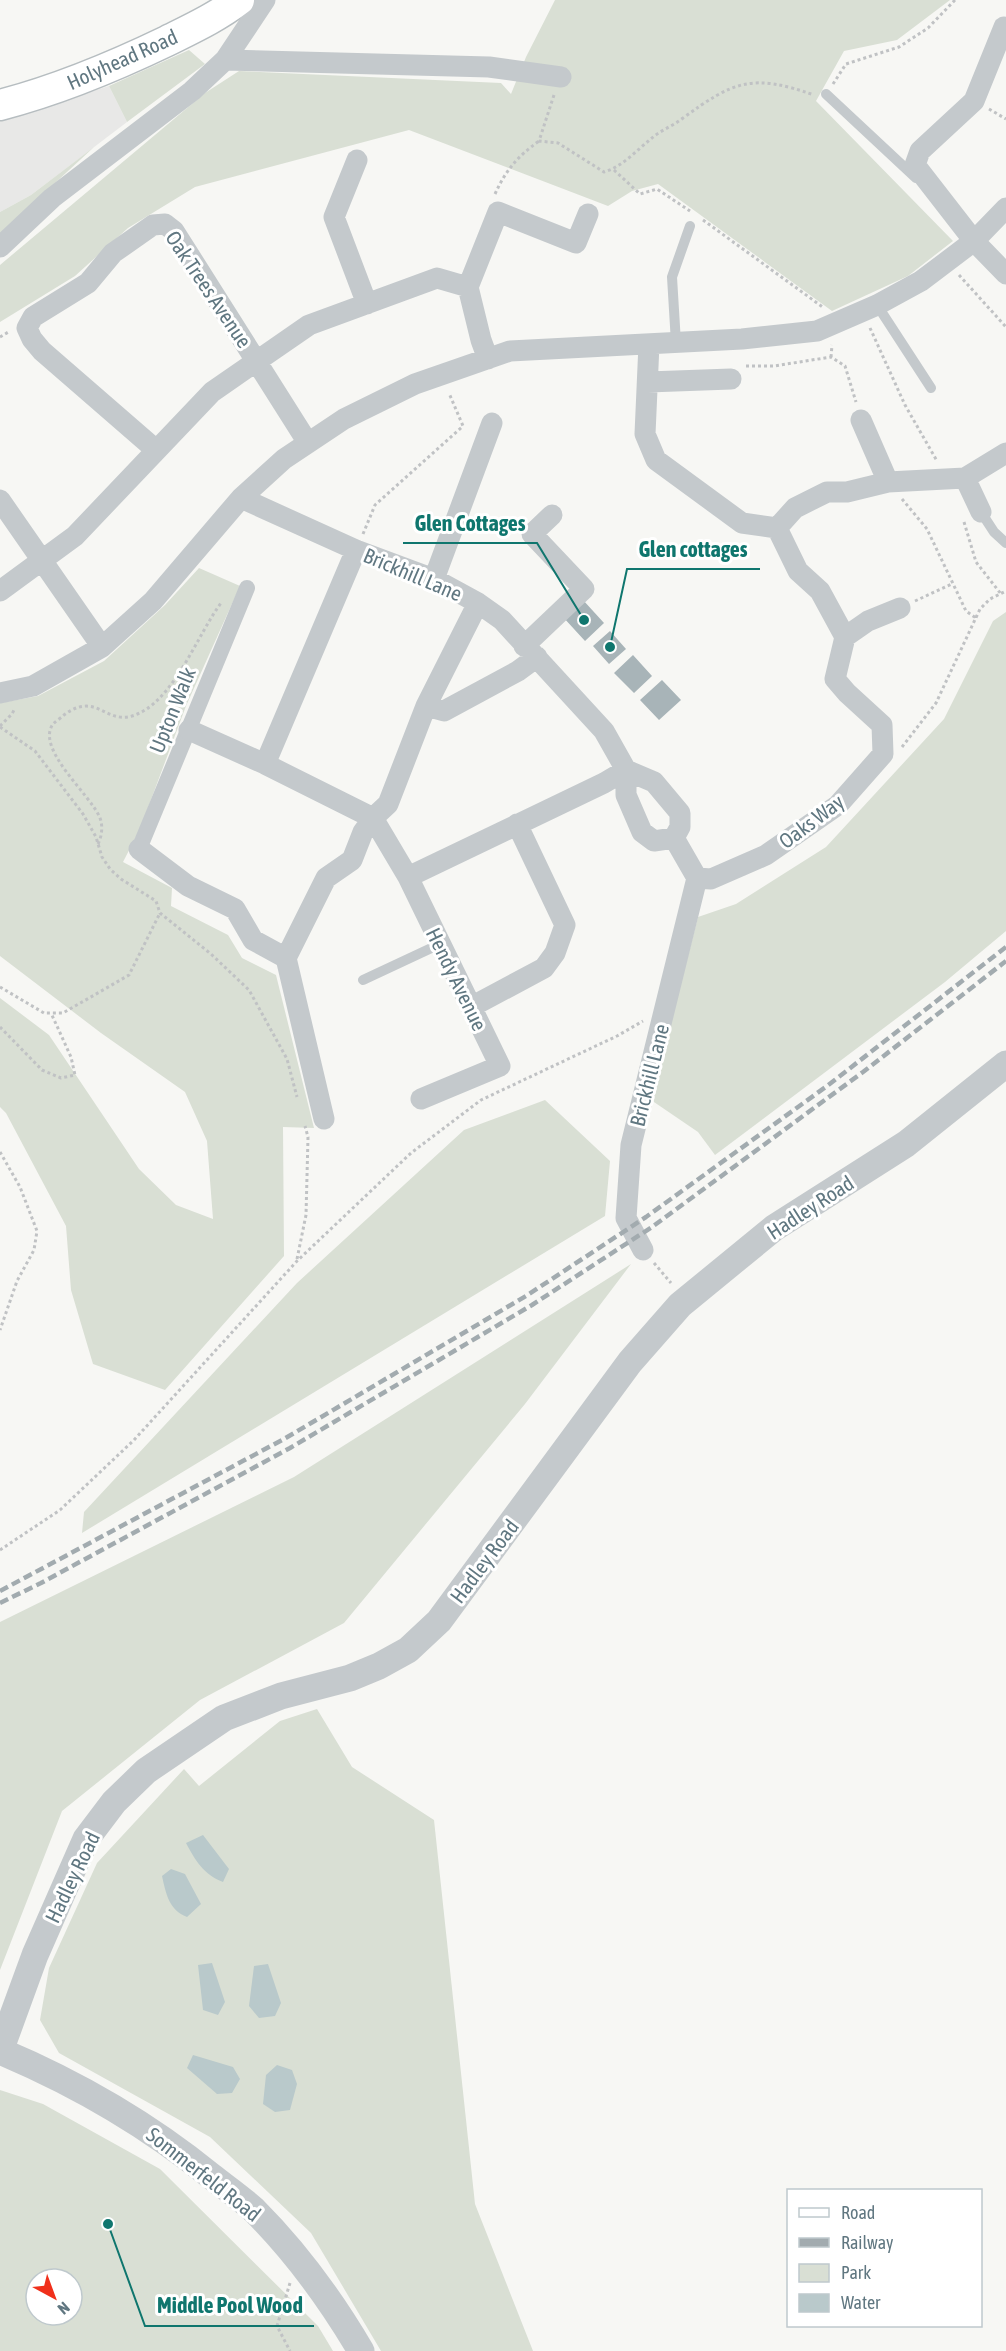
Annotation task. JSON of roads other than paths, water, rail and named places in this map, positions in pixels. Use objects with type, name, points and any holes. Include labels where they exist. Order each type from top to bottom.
[{"type":"main road","name":"Holyhead Road","points":[[0,105],[39,95],[130,59],[186,32],[239,0]]},
{"type":"street","points":[[0,247],[52,198],[192,91],[225,60],[265,0]]},
{"type":"street","points":[[1005,21],[974,101],[920,151],[915,165],[974,241],[1006,274]]},
{"type":"street","points":[[225,60],[489,67],[561,77]]},
{"type":"street","points":[[357,160],[334,217],[367,304]]},
{"type":"street","points":[[0,693],[33,686],[102,647],[153,602],[241,498],[284,459],[344,419],[415,384],[510,351],[742,339],[817,331],[870,308],[921,280],[974,241],[1006,208]]},
{"type":"street","points":[[488,359],[468,287],[498,212],[576,243],[588,214]]},
{"type":"street","name":"Oak Trees Avenue","points":[[156,450],[42,351],[32,339],[27,328],[33,317],[88,283],[114,253],[153,225],[165,224],[174,231],[308,443]]},
{"type":"street","points":[[0,591],[75,536],[212,393],[309,324],[437,278],[468,287]]},
{"type":"street","points":[[649,344],[645,434],[656,460],[742,524],[777,528]]},
{"type":"street","points":[[648,382],[731,379]]},
{"type":"street","points":[[861,420],[893,482]]},
{"type":"street","points":[[434,579],[492,423]]},
{"type":"street","points":[[777,528],[795,508],[827,492],[847,492],[893,482],[955,479],[1006,453]]},
{"type":"street","points":[[955,479],[972,515]]},
{"type":"street","name":"Brickhill Lane","points":[[241,498],[356,550],[434,579],[478,603],[502,620],[604,731],[626,770],[626,795],[642,832],[654,841],[674,838]]},
{"type":"street","points":[[0,500],[102,647]]},
{"type":"street","points":[[426,706],[444,711],[518,671],[530,651],[584,589],[532,534],[552,515]]},
{"type":"street","points":[[777,528],[798,571],[820,591],[845,637],[868,621],[900,608]]},
{"type":"street","points":[[265,764],[356,550]]},
{"type":"street","name":"Upton Walk","points":[[139,849],[247,588]]},
{"type":"street","points":[[314,1123],[286,958],[326,878],[352,860],[363,832],[373,818],[388,804],[426,706],[478,603]]},
{"type":"street","name":"Oaks Way","points":[[697,878],[711,879],[766,855],[838,805],[883,754],[882,725],[835,679],[845,637]]},
{"type":"street","points":[[189,730],[265,764],[373,818]]},
{"type":"street","points":[[408,877],[626,770],[654,782],[680,813],[680,827],[674,838],[697,878]]},
{"type":"street","name":"Hendy Avenue","points":[[373,818],[408,877],[500,1066],[421,1099]]},
{"type":"street","points":[[471,1007],[543,968],[555,953],[565,925],[517,824]]},
{"type":"street","points":[[139,849],[188,886],[235,909],[253,940],[286,958]]},
{"type":"street","name":"Brickhill Lane","points":[[643,1250],[626,1218],[631,1145],[697,878]]},
{"type":"street","name":"Hadley Road","points":[[0,2051],[35,1955],[86,1839],[114,1802],[146,1771],[224,1718],[281,1696],[350,1678],[379,1666],[408,1650],[439,1621],[630,1362],[685,1301],[774,1228],[906,1144],[1006,1064]]},
{"type":"street","name":"Sommerfeld Road","points":[[0,2051],[64,2079],[169,2142],[252,2208],[297,2258],[334,2305],[361,2351]]},
{"type":"lane","points":[[826,94],[915,177],[938,194]]},
{"type":"lane","points":[[676,343],[672,277],[690,226]]},
{"type":"lane","points":[[870,308],[931,388]]},
{"type":"lane","points":[[972,515],[1006,543]]},
{"type":"lane","points":[[363,980],[440,944]]},
{"type":"water","points":[[203,1835],[229,1869],[223,1882],[205,1871],[186,1843]]},
{"type":"water","points":[[171,1869],[185,1874],[201,1904],[187,1917],[172,1906],[167,1895],[162,1876]]},
{"type":"water","points":[[212,1963],[225,2002],[218,2015],[203,2010],[198,1965]]},
{"type":"water","points":[[268,1964],[281,2003],[275,2016],[259,2018],[249,2006],[254,1966]]},
{"type":"water","points":[[193,2055],[233,2067],[240,2079],[232,2093],[217,2094],[187,2068]]},
{"type":"water","points":[[277,2065],[292,2070],[297,2084],[290,2110],[275,2112],[263,2104],[266,2075]]},
{"type":"railway","points":[[0,1591],[284,1439],[526,1296],[646,1217],[827,1086],[1006,947]]},
{"type":"railway","points":[[0,1603],[290,1448],[532,1305],[652,1227],[863,1072],[1006,961]]},
{"type":"place","name":"Glen Cottages","points":[[584,620]]},
{"type":"place","name":"Glen cottages","points":[[610,647]]},
{"type":"place","name":"Middle Pool Wood","points":[[108,2224]]}]
